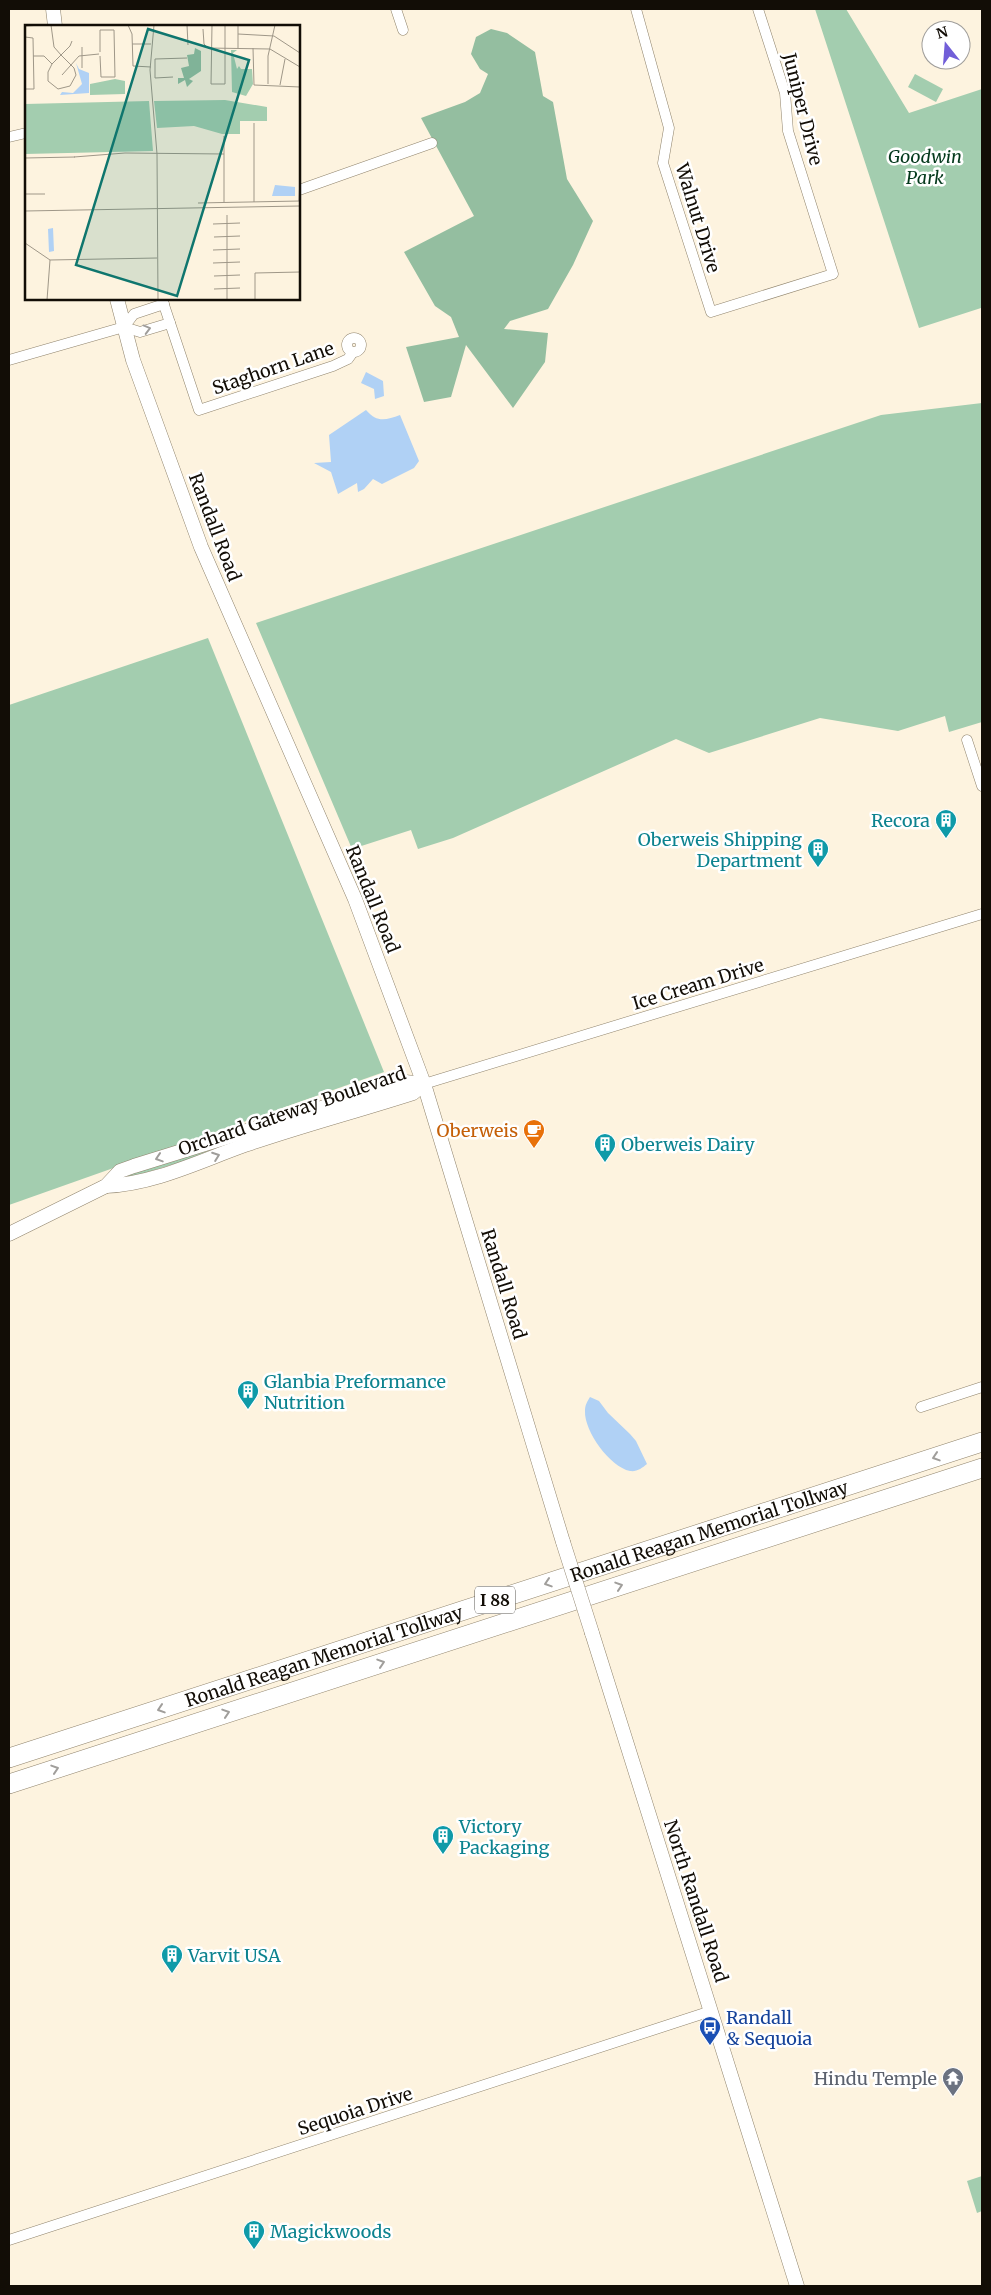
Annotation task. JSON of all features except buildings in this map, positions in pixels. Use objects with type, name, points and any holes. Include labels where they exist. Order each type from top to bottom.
[{"type":"highway","name":"Ronald Reagan Memorial Tollway","points":[[9,1758],[982,1442]]},
{"type":"highway","name":"Ronald Reagan Memorial Tollway","points":[[9,1784],[982,1468]]},
{"type":"main road","points":[[53,9],[55,25]]},
{"type":"main road","name":"Randall Road","points":[[117,300],[133,360],[201,547],[355,899],[424,1084],[558,1527]]},
{"type":"main road","name":"Orchard Gateway Boulevard","points":[[9,1234],[106,1186],[128,1185],[170,1172],[247,1144],[413,1093],[424,1084]]},
{"type":"main road","name":"North Randall Road","points":[[558,1527],[797,2286]]},
{"type":"street","points":[[396,9],[403,30]]},
{"type":"street","name":"Walnut Drive","points":[[636,9],[668,128],[663,163],[711,312],[833,274]]},
{"type":"street","name":"Juniper Drive","points":[[758,9],[786,93],[788,131],[833,274]]},
{"type":"street","points":[[9,137],[25,134]]},
{"type":"street","points":[[300,190],[432,143]]},
{"type":"street","points":[[9,360],[124,327],[140,332],[170,322],[163,302],[134,314],[124,327]]},
{"type":"street","name":"Staghorn Lane","points":[[170,322],[199,410],[333,366],[348,359],[353,352]]},
{"type":"street","points":[[967,740],[982,786]]},
{"type":"street","name":"Ice Cream Drive","points":[[424,1084],[982,914]]},
{"type":"street","points":[[921,1407],[982,1387]]},
{"type":"street","name":"Sequoia Drive","points":[[9,2240],[711,2011]]},
{"type":"green space","name":"Goodwin Park","points":[[815,9],[846,9],[909,113],[982,89],[982,309],[919,328]]},
{"type":"green space","points":[[491,29],[507,33],[535,52],[543,96],[553,102],[567,179],[593,221],[573,265],[548,309],[510,321],[504,329],[548,333],[545,362],[513,408],[466,345],[451,397],[424,402],[406,347],[459,337],[451,317],[435,306],[404,252],[474,216],[421,118],[465,102],[480,93],[488,74],[480,69],[471,54],[476,37]]},
{"type":"green space","points":[[915,74],[943,89],[936,102],[908,87]]},
{"type":"green space","points":[[982,403],[982,722],[949,732],[945,716],[898,731],[820,718],[709,753],[676,739],[453,838],[418,849],[411,830],[352,849],[256,623],[881,415]]},
{"type":"green space","points":[[208,638],[384,1072],[9,1205],[9,705]]},
{"type":"green space","points":[[236,1140],[181,1162],[115,1182],[135,1170]]},
{"type":"green space","points":[[982,2176],[982,2211],[977,2213],[967,2181]]},
{"type":"water","points":[[366,372],[383,381],[384,396],[375,399],[374,389],[361,383]]},
{"type":"water","points":[[366,410],[378,419],[400,415],[419,461],[414,468],[382,484],[373,479],[364,489],[358,492],[357,483],[338,494],[331,472],[314,463],[331,462],[329,435]]},
{"type":"water","points":[[590,1397],[599,1401],[608,1413],[636,1441],[647,1464],[637,1470],[630,1471],[614,1463],[607,1456],[594,1438],[586,1419],[585,1407]]},
{"type":"place","name":"Recora","points":[[946,839]]},
{"type":"place","name":"Oberweis Shipping Department","points":[[818,868]]},
{"type":"place","name":"Oberweis","points":[[534,1149]]},
{"type":"place","name":"Oberweis Dairy","points":[[605,1163]]},
{"type":"place","name":"Glanbia Preformance Nutrition","points":[[248,1410]]},
{"type":"place","name":"Victory Packaging","points":[[443,1855]]},
{"type":"place","name":"Varvit USA","points":[[172,1974]]},
{"type":"place","name":"Randall & Sequoia","points":[[710,2046]]},
{"type":"place","name":"Hindu Temple","points":[[953,2097]]},
{"type":"place","name":"Magickwoods","points":[[254,2250]]}]
